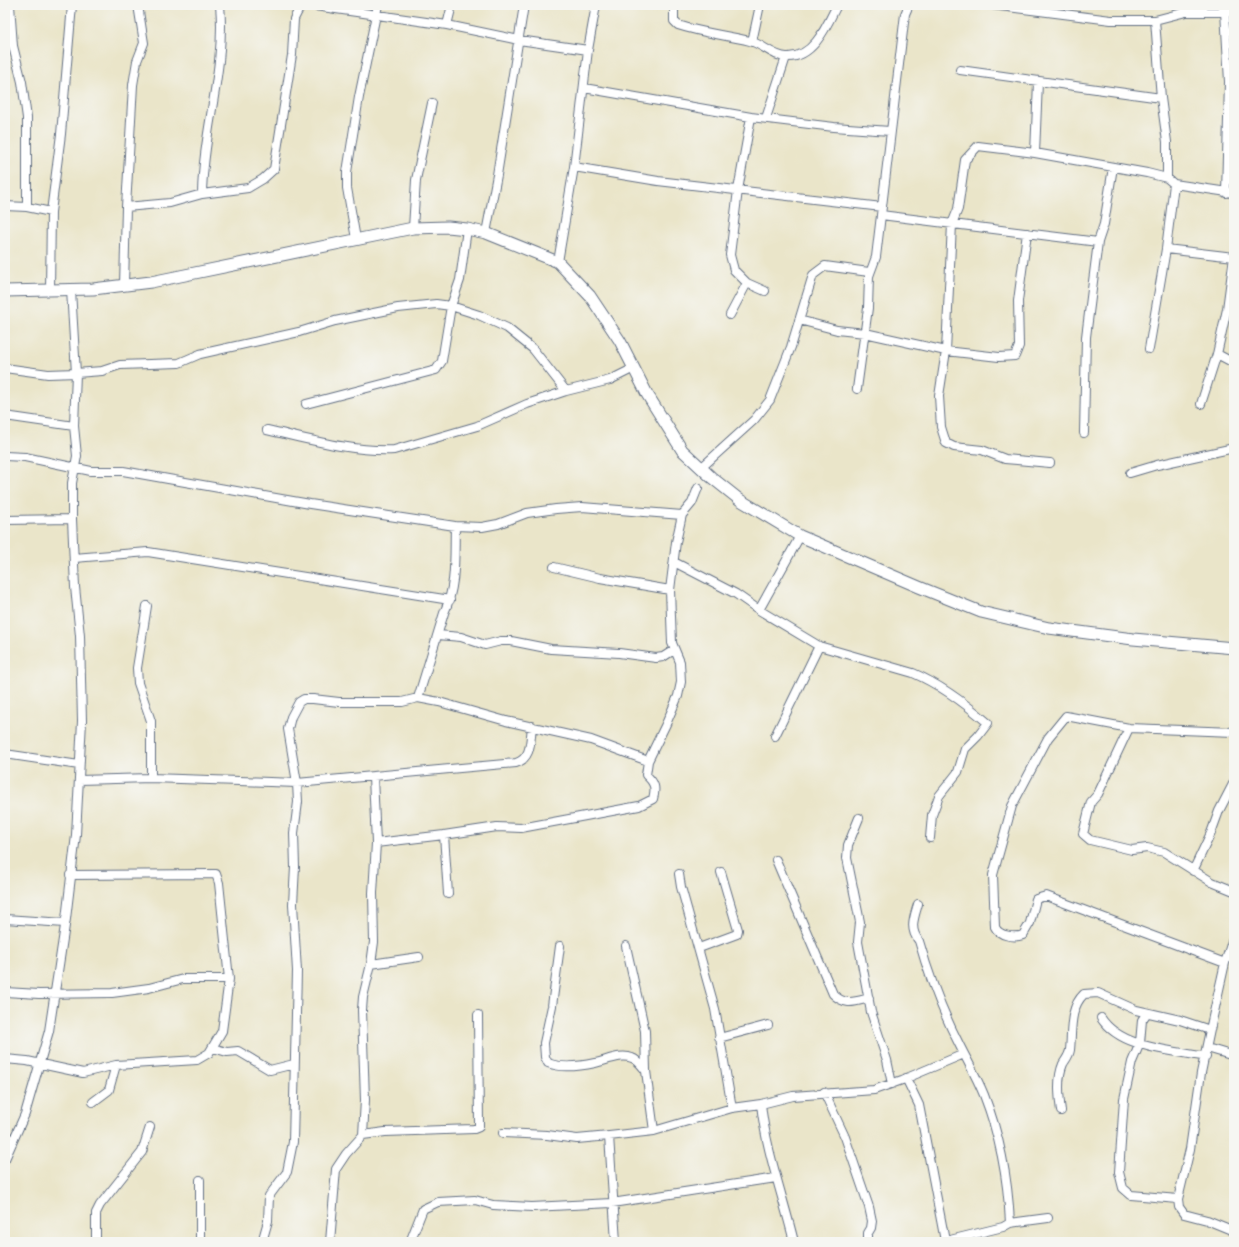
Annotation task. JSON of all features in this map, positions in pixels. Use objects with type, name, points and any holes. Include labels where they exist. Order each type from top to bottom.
[{"type":"street","points":[[10,5],[13,46],[22,82],[27,118],[27,207]]},
{"type":"street","points":[[50,291],[51,212],[61,134],[72,5]]},
{"type":"street","points":[[124,286],[126,207],[133,85],[137,61],[144,43],[138,5]]},
{"type":"street","points":[[202,194],[208,127],[216,90],[222,18],[220,5]]},
{"type":"street","points":[[126,207],[170,203],[202,194],[248,188],[263,179],[274,169],[292,55],[294,19],[299,9],[308,5],[447,25],[519,40],[588,50]]},
{"type":"street","points":[[356,239],[347,188],[347,172],[359,97],[378,5]]},
{"type":"street","points":[[447,25],[452,5]]},
{"type":"street","points":[[486,233],[498,175],[524,5]]},
{"type":"street","points":[[558,262],[574,167],[588,50],[596,5]]},
{"type":"street","points":[[674,5],[673,16],[674,21],[678,25],[752,42],[786,58],[802,54],[813,46],[823,32],[836,5]]},
{"type":"street","points":[[752,42],[760,5]]},
{"type":"street","points":[[857,389],[865,334],[869,272],[876,257],[905,14],[909,5]]},
{"type":"street","points":[[992,5],[1111,20],[1155,20],[1203,8],[1230,11],[1230,193],[1174,184],[1166,178],[1147,172],[1035,152],[978,146],[965,160],[958,210],[952,224],[946,351],[939,396],[941,427],[946,443],[954,447],[982,450],[1005,459],[1050,463]]},
{"type":"street","points":[[1155,20],[1161,98],[1167,142],[1166,178]]},
{"type":"street","points":[[766,118],[786,58]]},
{"type":"street","points":[[960,70],[1161,98]]},
{"type":"street","points":[[1035,152],[1038,82]]},
{"type":"street","points":[[584,88],[751,117],[834,127],[890,131]]},
{"type":"street","points":[[413,228],[416,180],[432,103]]},
{"type":"street","points":[[751,117],[738,190],[730,255],[734,270],[747,283],[765,291]]},
{"type":"street","points":[[574,167],[658,181],[738,190],[882,211],[952,224],[1098,242]]},
{"type":"street","points":[[1084,433],[1086,337],[1098,242],[1104,224],[1113,167]]},
{"type":"street","points":[[1149,349],[1166,249],[1174,184]]},
{"type":"street","points":[[5,206],[27,207],[51,212]]},
{"type":"street","points":[[5,291],[71,290],[124,286],[151,282],[413,228],[467,228],[486,233],[558,262],[590,296],[620,341],[647,394],[682,450],[701,468],[740,500],[800,536],[981,612],[1049,628],[1133,639],[1234,648],[1234,644]]},
{"type":"street","points":[[306,404],[436,370],[442,361],[451,306],[460,280],[467,228]]},
{"type":"street","points":[[799,320],[837,330],[865,334],[946,351],[999,357],[1015,356],[1019,346],[1018,296],[1027,233]]},
{"type":"street","points":[[1166,249],[1234,257],[1227,309],[1217,354],[1201,404]]},
{"type":"street","points":[[701,468],[764,410],[774,392],[811,281],[816,271],[825,266],[832,266],[869,272]]},
{"type":"street","points":[[730,316],[747,283]]},
{"type":"street","points":[[6,1153],[23,1120],[40,1064],[56,993],[76,835],[82,721],[82,668],[72,519],[72,483],[77,456],[74,426],[76,373],[71,290]]},
{"type":"street","points":[[5,368],[48,374],[102,371],[120,365],[179,363],[200,354],[299,332],[335,321],[398,308],[436,304],[451,306],[479,315],[520,337],[533,349],[566,391]]},
{"type":"street","points":[[1217,354],[1234,363]]},
{"type":"street","points":[[266,430],[339,445],[380,451],[394,450],[476,426],[527,404],[566,391],[610,380],[634,368]]},
{"type":"street","points":[[5,416],[74,426]]},
{"type":"street","points":[[1130,473],[1157,465],[1234,448]]},
{"type":"street","points":[[5,456],[25,457],[75,468],[123,471],[310,504],[454,526],[482,527],[498,524],[527,514],[556,509],[582,507],[682,514]]},
{"type":"street","points":[[376,842],[444,835],[497,827],[521,828],[639,806],[653,799],[656,790],[654,782],[646,775],[648,761],[678,696],[681,682],[680,662],[674,650],[670,590],[674,562],[682,514],[692,503],[698,488]]},
{"type":"street","points":[[5,520],[72,519]]},
{"type":"street","points":[[418,698],[450,600],[454,571],[454,526]]},
{"type":"street","points":[[759,610],[800,536]]},
{"type":"street","points":[[74,558],[148,552],[450,600]]},
{"type":"street","points":[[674,562],[736,594],[759,610],[819,646],[906,671],[928,679],[958,699],[988,723],[965,749],[958,772],[939,796],[932,815],[930,838]]},
{"type":"street","points":[[554,567],[600,578],[670,590]]},
{"type":"street","points":[[147,606],[137,668],[138,683],[152,721],[151,778]]},
{"type":"street","points":[[438,635],[461,637],[485,645],[511,641],[551,649],[619,653],[656,658],[664,657],[674,650]]},
{"type":"street","points":[[775,736],[819,646]]},
{"type":"street","points":[[262,1242],[268,1221],[269,1196],[287,1172],[292,1149],[297,971],[293,904],[295,867],[294,833],[298,802],[297,783],[288,729],[291,717],[299,702],[304,699],[313,699],[339,702],[402,702],[418,698],[439,702],[506,721],[591,740],[648,761]]},
{"type":"street","points":[[1225,963],[1046,896],[1036,899],[1030,923],[1023,935],[1004,935],[998,932],[995,927],[992,884],[994,870],[1012,806],[1048,738],[1066,716],[1128,728],[1234,732]]},
{"type":"street","points":[[79,780],[151,778],[297,783],[373,777],[524,761],[528,754],[532,726]]},
{"type":"street","points":[[1128,728],[1098,794],[1091,802],[1083,834],[1090,840],[1132,850],[1147,848],[1164,852],[1212,882],[1234,891]]},
{"type":"street","points":[[5,754],[79,765]]},
{"type":"street","points":[[330,1242],[336,1169],[346,1154],[363,1135],[365,1100],[362,997],[371,964],[374,942],[373,893],[376,842],[373,777]]},
{"type":"street","points":[[1193,871],[1234,782]]},
{"type":"street","points":[[859,818],[848,845],[847,858],[860,922],[858,942],[869,998],[892,1084]]},
{"type":"street","points":[[444,835],[448,894]]},
{"type":"street","points":[[776,860],[833,994],[840,1001],[852,1002],[869,998]]},
{"type":"street","points":[[699,948],[737,934],[738,930],[721,872]]},
{"type":"street","points":[[5,1059],[40,1064],[83,1073],[116,1065],[197,1060],[203,1058],[213,1048],[222,1031],[229,979],[219,883],[216,874],[70,875]]},
{"type":"street","points":[[679,874],[681,887],[715,1009],[732,1108]]},
{"type":"street","points":[[918,904],[912,925],[914,936],[919,941],[940,1000],[983,1094],[998,1135],[1006,1174],[1010,1223]]},
{"type":"street","points":[[5,919],[65,923]]},
{"type":"street","points":[[1234,935],[1225,963],[1210,1030],[1190,1149],[1178,1199],[1179,1207],[1184,1214],[1207,1220],[1234,1231]]},
{"type":"street","points":[[560,946],[552,1006],[544,1043],[545,1057],[548,1063],[563,1066],[595,1063],[610,1058],[626,1057],[638,1061],[646,1071]]},
{"type":"street","points":[[626,946],[645,1031],[646,1071],[654,1131]]},
{"type":"street","points":[[371,964],[419,957]]},
{"type":"street","points":[[5,992],[39,994],[112,993],[149,988],[183,979],[229,979]]},
{"type":"street","points":[[1061,1111],[1059,1083],[1063,1065],[1069,1054],[1070,1034],[1074,1012],[1081,997],[1087,993],[1098,993],[1147,1013],[1180,1020],[1210,1030]]},
{"type":"street","points":[[1147,1013],[1141,1027],[1140,1044],[1132,1062],[1125,1093],[1119,1166],[1120,1180],[1127,1193],[1131,1195],[1178,1199]]},
{"type":"street","points":[[363,1135],[385,1132],[474,1129],[479,1127],[478,1015]]},
{"type":"street","points":[[1101,1018],[1114,1031],[1140,1044],[1159,1050],[1207,1052],[1234,1056]]},
{"type":"street","points":[[719,1038],[768,1025]]},
{"type":"street","points":[[213,1048],[227,1052],[238,1051],[270,1070],[294,1064]]},
{"type":"street","points":[[503,1133],[547,1135],[577,1139],[654,1131],[732,1108],[761,1104],[793,1096],[824,1092],[865,1091],[892,1084],[964,1054]]},
{"type":"street","points":[[92,1102],[109,1090],[116,1065]]},
{"type":"street","points":[[906,1078],[919,1105],[943,1242],[1003,1227],[1010,1223],[1048,1218]]},
{"type":"street","points":[[824,1092],[845,1137],[869,1207],[872,1221],[871,1228],[868,1233],[868,1242]]},
{"type":"street","points":[[761,1104],[776,1178],[783,1197],[794,1242]]},
{"type":"street","points":[[96,1242],[96,1213],[100,1205],[142,1152],[150,1127]]},
{"type":"street","points":[[609,1136],[612,1203],[616,1242]]},
{"type":"street","points":[[410,1242],[424,1210],[428,1206],[438,1202],[475,1200],[493,1205],[532,1207],[612,1203],[776,1178]]},
{"type":"street","points":[[200,1180],[200,1242]]}]
